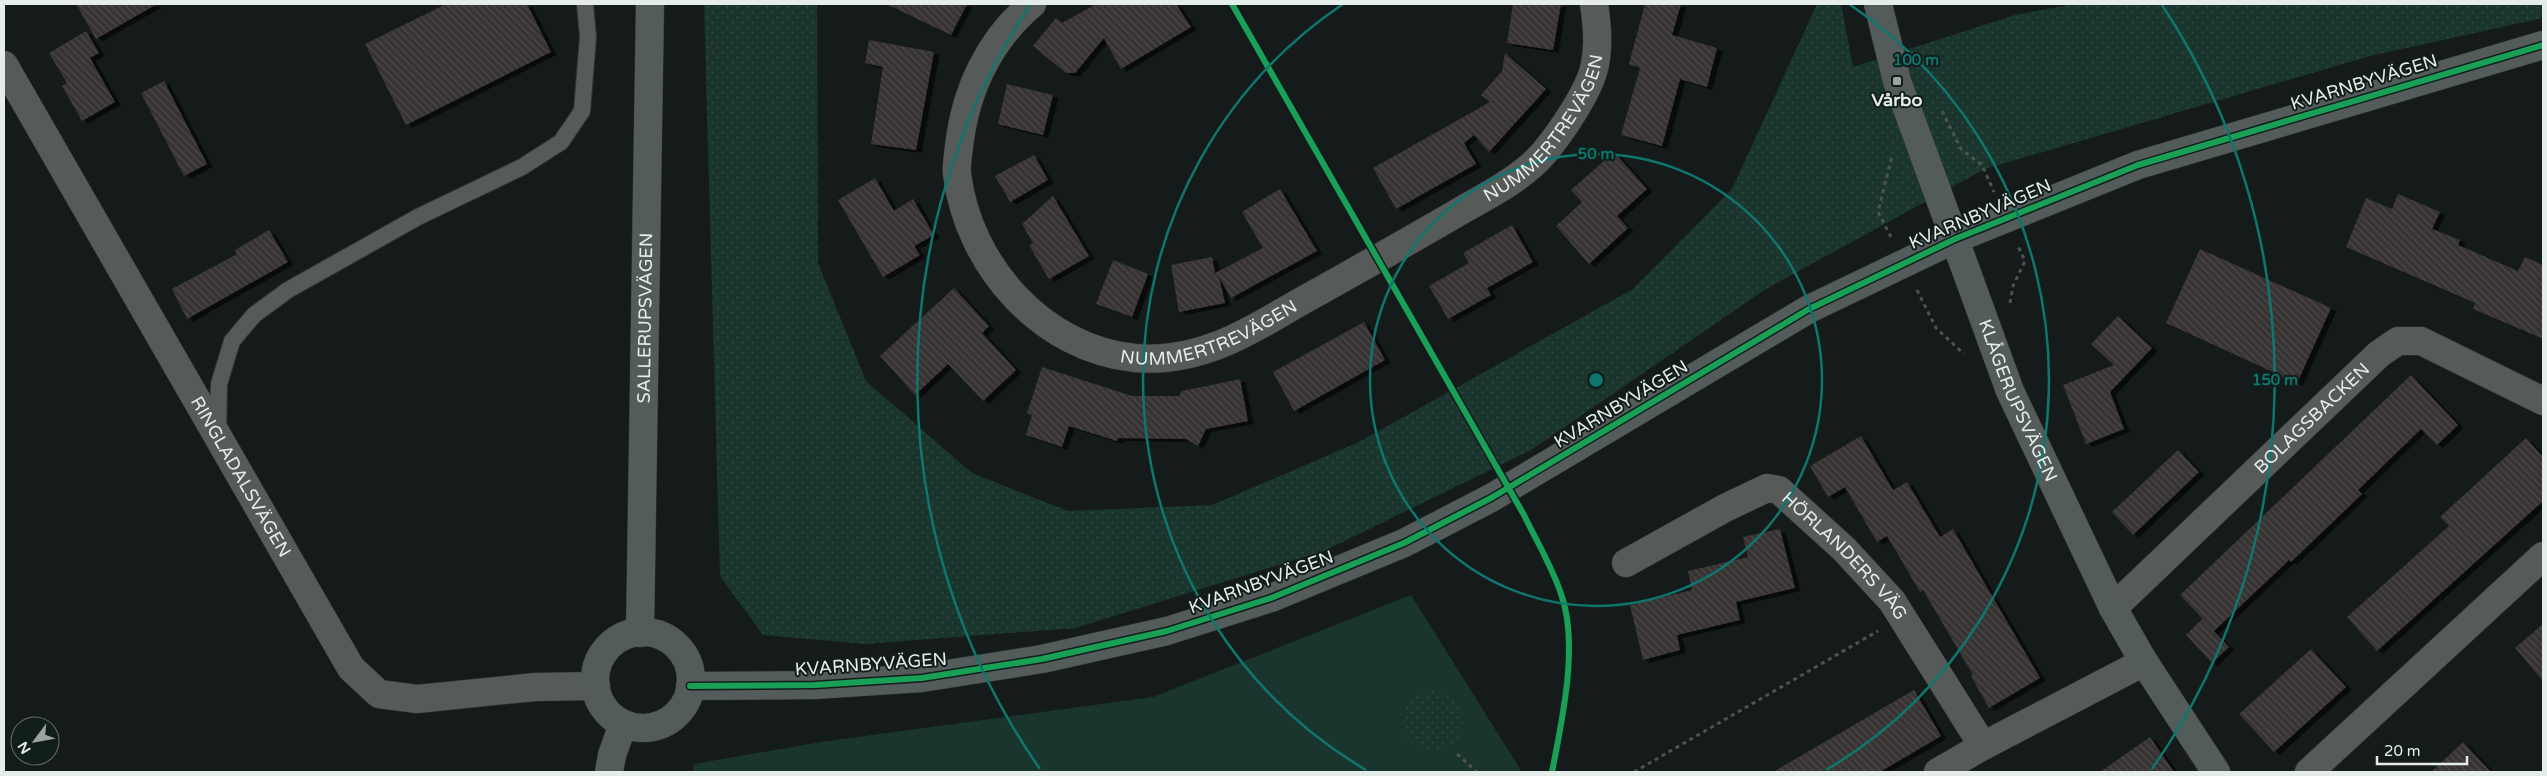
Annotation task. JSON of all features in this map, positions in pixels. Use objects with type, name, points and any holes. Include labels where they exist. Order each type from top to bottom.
[{"type":"street","name":"SALLERUPSVÄGEN","points":[[640,633],[650,4]]},
{"type":"street","name":"NUMMERTREVÄGEN","points":[[1032,4],[1000,36],[974,81],[961,126],[956,173],[969,223],[990,265],[1020,302],[1054,332],[1095,350],[1144,358],[1180,358],[1223,344],[1511,182],[1542,154],[1583,95],[1595,65],[1597,25],[1594,4]]},
{"type":"street","name":"KLÅGERUPSVÄGEN","points":[[1878,4],[1897,81],[2010,391],[2113,608],[2144,662],[2216,772]]},
{"type":"street","name":"KVARNBYVÄGEN","points":[[690,686],[815,686],[922,678],[1042,660],[1148,635],[1271,598],[1404,543],[1491,498],[1808,310],[1955,239],[2138,165],[2543,45]]},
{"type":"street","name":"RINGLADALSVÄGEN","points":[[4,65],[351,668],[379,694],[417,699],[517,688],[596,686]]},
{"type":"street","name":"BOLAGSBACKEN","points":[[2113,608],[2378,354],[2398,342],[2421,342],[2543,402]]},
{"type":"street","name":"HÖRLANDERS VÄG","points":[[1626,563],[1725,508],[1767,488],[1779,490],[1844,549],[1892,601],[1983,746]]},
{"type":"street","points":[[2309,772],[2543,556]]},
{"type":"street","points":[[650,632],[665,638],[678,647],[687,661],[691,677],[690,686],[682,708],[671,720],[657,726],[642,728],[623,724],[604,708],[596,686],[597,664],[606,650],[618,639],[633,633],[650,632]]},
{"type":"street","points":[[1938,772],[1983,746],[2144,662]]},
{"type":"street","points":[[609,772],[612,755],[623,724]]},
{"type":"lane","points":[[218,438],[219,384],[232,341],[254,315],[288,290],[418,217],[522,167],[561,142],[582,111],[588,37],[585,4]]},
{"type":"path","points":[[1939,107],[1962,149],[1982,165],[2025,261],[2013,286],[2009,310]]},
{"type":"path","points":[[1634,772],[1903,617]]},
{"type":"path","points":[[1457,754],[1477,772]]},
{"type":"green space","points":[[704,4],[817,4],[818,263],[866,381],[972,473],[1068,511],[1212,505],[1359,442],[1633,289],[1732,189],[1817,4],[1841,4],[1853,67],[2015,15],[2074,4],[2543,4],[2543,18],[2370,56],[1985,169],[1766,289],[1531,450],[1324,551],[1075,628],[865,644],[763,635],[720,576]]},
{"type":"green space","points":[[1411,595],[1522,772],[692,772],[694,764],[821,742],[1153,697]]},
{"type":"green space","points":[[1427,691],[1439,691],[1450,696],[1458,704],[1463,715],[1461,733],[1450,746],[1439,751],[1427,751],[1416,746],[1408,738],[1403,727],[1403,715],[1408,704],[1416,696]]},
{"type":"building","points":[[76,4],[157,4],[96,39]]},
{"type":"building","points":[[446,4],[527,4],[551,52],[406,125],[365,44]]},
{"type":"building","points":[[886,4],[967,4],[951,35]]},
{"type":"building","points":[[1096,4],[1176,4],[1191,27],[1121,69],[1104,38],[1075,73],[1066,73],[1033,46],[1056,18],[1062,23]]},
{"type":"building","points":[[1513,4],[1561,4],[1553,50],[1507,43]]},
{"type":"building","points":[[1645,4],[1681,4],[1672,35],[1717,48],[1707,87],[1680,79],[1662,146],[1621,135],[1640,68],[1629,64]]},
{"type":"building","points":[[86,31],[99,53],[90,58],[115,102],[82,121],[62,86],[67,83],[49,53]]},
{"type":"building","points":[[869,40],[934,52],[916,150],[871,144],[883,67],[865,63]]},
{"type":"building","points":[[1505,53],[1546,89],[1489,152],[1474,135],[1464,143],[1476,164],[1396,209],[1373,168],[1490,102],[1481,95],[1502,71]]},
{"type":"building","points":[[164,81],[207,164],[184,176],[141,93]]},
{"type":"building","points":[[1007,84],[1053,95],[1043,135],[998,124]]},
{"type":"building","points":[[1614,152],[1647,189],[1617,216],[1628,228],[1589,264],[1556,226],[1582,202],[1571,190]]},
{"type":"building","points":[[1034,155],[1048,180],[1010,202],[995,176]]},
{"type":"building","points":[[875,178],[894,211],[913,199],[934,235],[914,246],[920,255],[883,277],[838,200]]},
{"type":"building","points":[[1280,189],[1317,251],[1231,298],[1219,277],[1225,303],[1179,312],[1171,265],[1212,257],[1215,273],[1263,248],[1242,212]]},
{"type":"building","points":[[2398,194],[2440,212],[2432,229],[2460,240],[2458,245],[2518,271],[2525,257],[2543,265],[2543,339],[2473,309],[2475,303],[2346,247],[2366,198],[2392,209]]},
{"type":"building","points":[[1053,196],[1089,256],[1049,279],[1029,245],[1033,243],[1022,224]]},
{"type":"building","points":[[1512,225],[1533,262],[1487,288],[1491,295],[1448,319],[1429,286],[1469,263],[1463,253]]},
{"type":"building","points":[[269,230],[288,262],[187,319],[172,289],[237,254],[235,250]]},
{"type":"building","points":[[2200,249],[2331,308],[2297,383],[2166,323]]},
{"type":"building","points":[[1113,260],[1148,274],[1132,317],[1096,304]]},
{"type":"building","points":[[954,288],[989,326],[982,333],[1016,370],[983,401],[948,364],[915,395],[880,356]]},
{"type":"building","points":[[2118,316],[2152,348],[2110,392],[2124,429],[2086,444],[2063,385],[2114,365],[2091,344]]},
{"type":"building","points":[[1364,322],[1385,360],[1294,411],[1273,372]]},
{"type":"building","points":[[1042,367],[1132,396],[1179,396],[1182,391],[1240,379],[1248,421],[1206,429],[1198,446],[1186,439],[1118,438],[1117,441],[1069,426],[1062,447],[1026,435],[1032,415],[1027,413]]},
{"type":"building","points":[[2411,375],[2458,425],[2437,445],[2421,429],[2358,490],[2362,494],[2291,562],[2289,560],[2214,631],[2180,595]]},
{"type":"building","points":[[1861,436],[1893,490],[1907,482],[1940,537],[1953,529],[2040,678],[1989,708],[1971,676],[1973,675],[1923,590],[1920,592],[1887,536],[1877,542],[1845,487],[1828,497],[1810,466]]},
{"type":"building","points":[[2526,438],[2543,457],[2543,501],[2377,651],[2347,617],[2449,526],[2440,517]]},
{"type":"building","points":[[2178,450],[2199,472],[2133,535],[2112,512]]},
{"type":"building","points":[[1780,529],[1795,588],[1736,602],[1740,620],[1677,635],[1680,650],[1643,660],[1630,605],[1692,590],[1688,571],[1748,557],[1743,537]]},
{"type":"building","points":[[2202,619],[2229,647],[2212,663],[2186,635]]},
{"type":"building","points":[[2543,624],[2543,681],[2515,648]]},
{"type":"building","points":[[2311,649],[2346,687],[2274,752],[2239,714]]},
{"type":"building","points":[[1914,690],[1941,736],[1880,772],[1773,772]]},
{"type":"building","points":[[2150,737],[2174,772],[2100,772]]},
{"type":"building","points":[[2463,742],[2491,772],[2431,772]]},
{"type":"cycle path","points":[[1232,4],[1524,515],[1556,581],[1566,611],[1569,633],[1569,657],[1564,705],[1552,772]]},
{"type":"cycle path","points":[[690,686],[815,685],[922,678],[1042,659],[1167,631],[1271,598],[1404,543],[1491,498],[1809,309],[1955,239],[2138,165],[2543,45]]},
{"type":"place","name":"Vårbo","points":[[1897,81]]}]
